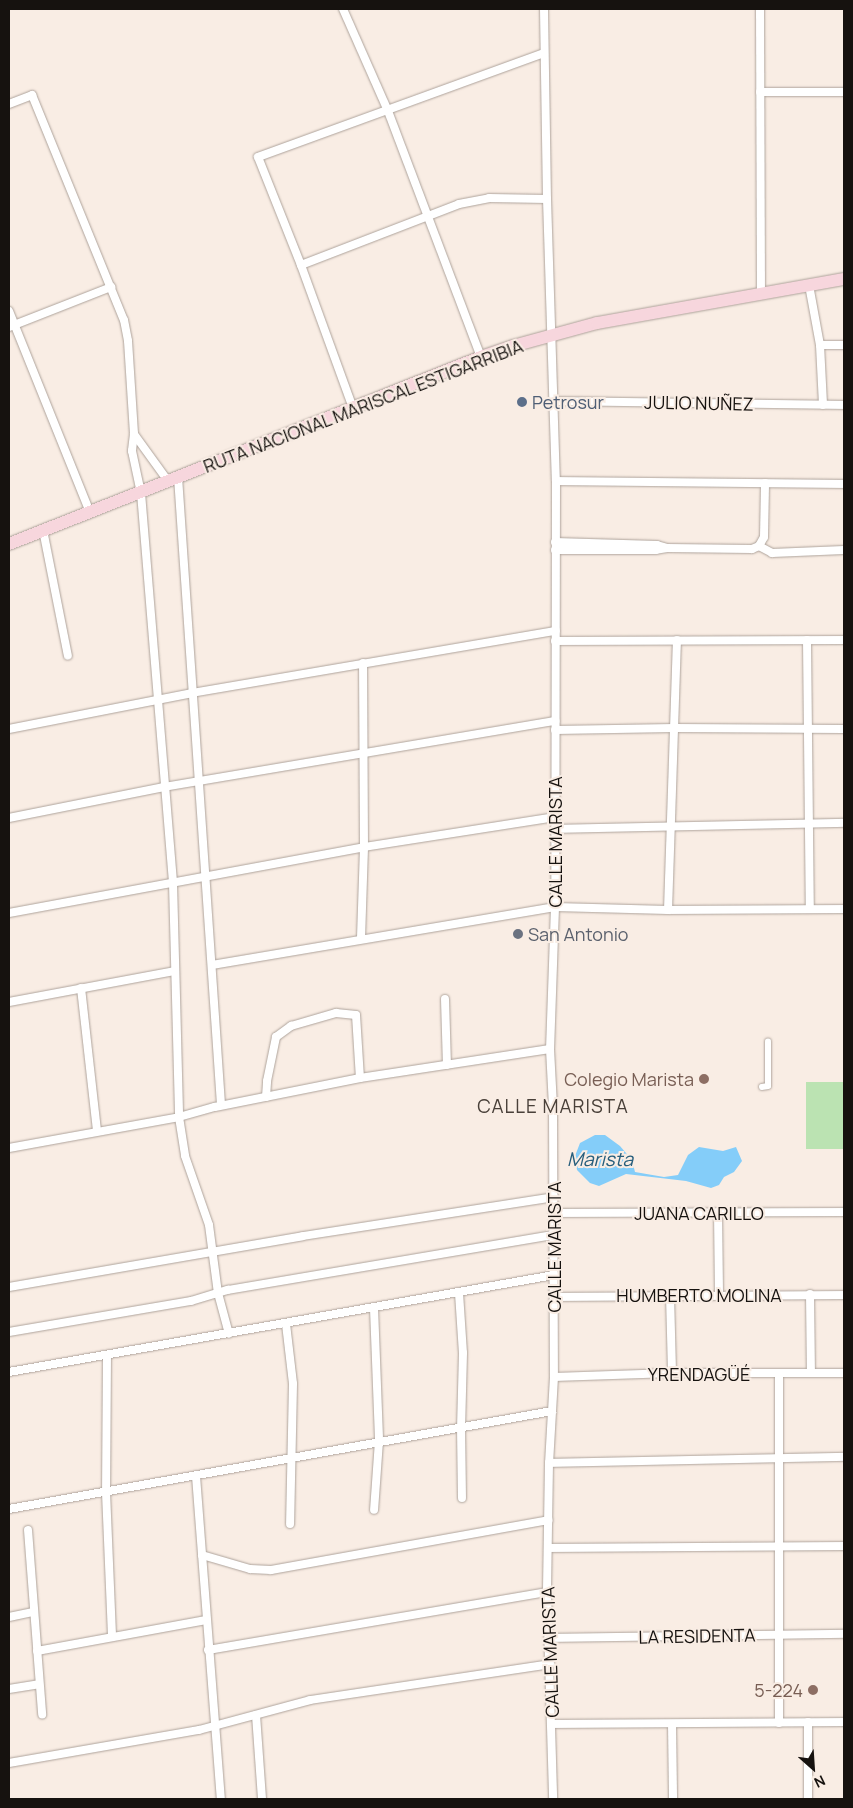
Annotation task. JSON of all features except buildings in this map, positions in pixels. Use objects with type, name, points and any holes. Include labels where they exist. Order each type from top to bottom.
[{"type":"main road","name":"RUTA NACIONAL MARISCAL ESTIGARRIBIA","points":[[9,544],[480,357],[597,323],[844,279]]},
{"type":"street","points":[[343,9],[388,110],[480,357]]},
{"type":"street","name":"CALLE MARISTA","points":[[544,9],[547,199],[556,481],[555,907],[550,1049],[554,1197],[554,1377],[549,1462],[547,1592],[553,1799]]},
{"type":"street","points":[[760,9],[761,293]]},
{"type":"street","points":[[353,408],[301,265],[258,157],[544,53]]},
{"type":"street","points":[[760,92],[844,92]]},
{"type":"street","points":[[9,104],[32,95],[124,320],[128,341],[134,434],[132,451],[140,493],[173,883],[179,1117],[185,1156],[209,1225],[218,1293],[229,1334]]},
{"type":"street","points":[[301,265],[459,204],[490,198],[547,199]]},
{"type":"street","points":[[808,285],[820,345],[823,405]]},
{"type":"street","points":[[12,326],[111,288]]},
{"type":"street","points":[[9,311],[12,326],[90,512]]},
{"type":"street","points":[[820,345],[844,345]]},
{"type":"street","name":"JULIO NUÑEZ","points":[[553,400],[844,405]]},
{"type":"street","points":[[134,434],[173,480],[199,782],[221,1105]]},
{"type":"street","points":[[556,481],[844,484]]},
{"type":"street","points":[[556,546],[656,550],[668,548],[752,549],[759,546],[764,537],[765,483]]},
{"type":"street","points":[[43,530],[68,656]]},
{"type":"street","points":[[759,546],[772,553],[844,550]]},
{"type":"street","points":[[9,729],[158,702],[192,693],[556,631]]},
{"type":"street","points":[[556,640],[844,640]]},
{"type":"street","points":[[668,910],[677,640]]},
{"type":"street","points":[[807,640],[810,909]]},
{"type":"street","points":[[361,938],[365,752],[363,663]]},
{"type":"street","points":[[9,818],[164,787],[556,721]]},
{"type":"street","points":[[555,730],[674,728],[844,729]]},
{"type":"street","points":[[9,913],[206,878],[364,847],[555,817]]},
{"type":"street","points":[[555,829],[671,825],[844,823]]},
{"type":"street","points":[[212,965],[361,938],[555,907],[668,910],[844,909]]},
{"type":"street","points":[[9,1002],[174,971]]},
{"type":"street","points":[[81,988],[97,1130]]},
{"type":"street","points":[[445,999],[447,1065]]},
{"type":"street","points":[[266,1097],[267,1081],[276,1037],[292,1026],[336,1013],[356,1015],[360,1078]]},
{"type":"street","points":[[762,1086],[768,1086],[768,1042]]},
{"type":"street","points":[[9,1148],[97,1130],[179,1117],[221,1105],[360,1078],[550,1049]]},
{"type":"street","points":[[9,1287],[213,1251],[554,1197]]},
{"type":"street","points":[[718,1212],[719,1294]]},
{"type":"street","name":"JUANA CARILLO","points":[[553,1213],[844,1212]]},
{"type":"street","points":[[9,1332],[191,1301],[218,1293],[403,1259],[553,1235]]},
{"type":"street","points":[[9,1372],[554,1275]]},
{"type":"street","points":[[459,1292],[463,1353],[462,1498]]},
{"type":"street","name":"HUMBERTO MOLINA","points":[[554,1297],[719,1294],[844,1295]]},
{"type":"street","points":[[810,1294],[811,1373]]},
{"type":"street","points":[[670,1295],[672,1373]]},
{"type":"street","points":[[374,1308],[379,1441],[374,1510]]},
{"type":"street","points":[[286,1324],[293,1384],[290,1524]]},
{"type":"street","points":[[107,1355],[106,1492],[112,1637]]},
{"type":"street","name":"YRENDAGÜÉ","points":[[554,1377],[672,1373],[844,1374]]},
{"type":"street","points":[[779,1373],[779,1723]]},
{"type":"street","points":[[9,1509],[552,1411]]},
{"type":"street","points":[[549,1462],[844,1457]]},
{"type":"street","points":[[196,1476],[221,1799]]},
{"type":"street","points":[[202,1555],[250,1569],[271,1570],[549,1520]]},
{"type":"street","points":[[28,1530],[42,1714]]},
{"type":"street","points":[[549,1548],[844,1546]]},
{"type":"street","points":[[208,1650],[547,1592]]},
{"type":"street","points":[[9,1617],[33,1612]]},
{"type":"street","points":[[37,1651],[206,1620]]},
{"type":"street","name":"LA RESIDENTA","points":[[549,1638],[844,1634]]},
{"type":"street","points":[[9,1763],[215,1726],[310,1700],[550,1664]]},
{"type":"street","points":[[9,1689],[39,1684]]},
{"type":"street","points":[[256,1715],[262,1799]]},
{"type":"street","points":[[808,1722],[808,1799]]},
{"type":"street","points":[[552,1724],[844,1722]]},
{"type":"street","points":[[672,1724],[673,1799]]},
{"type":"green space","points":[[806,1082],[844,1082],[844,1149],[806,1149]]},
{"type":"water","name":"Marista","points":[[595,1135],[605,1135],[620,1146],[632,1160],[635,1172],[664,1177],[678,1175],[688,1155],[699,1147],[723,1151],[736,1147],[742,1161],[734,1172],[724,1177],[719,1185],[711,1188],[686,1181],[626,1174],[599,1186],[590,1183],[577,1170],[575,1156],[580,1143]]},
{"type":"place","name":"Petrosur","points":[[522,402]]},
{"type":"place","name":"San Antonio","points":[[518,934]]},
{"type":"place","name":"Colegio Marista","points":[[704,1079]]},
{"type":"place","name":"5-224","points":[[813,1690]]},
{"type":"district","name":"CALLE MARISTA","points":[[553,1107]]}]
